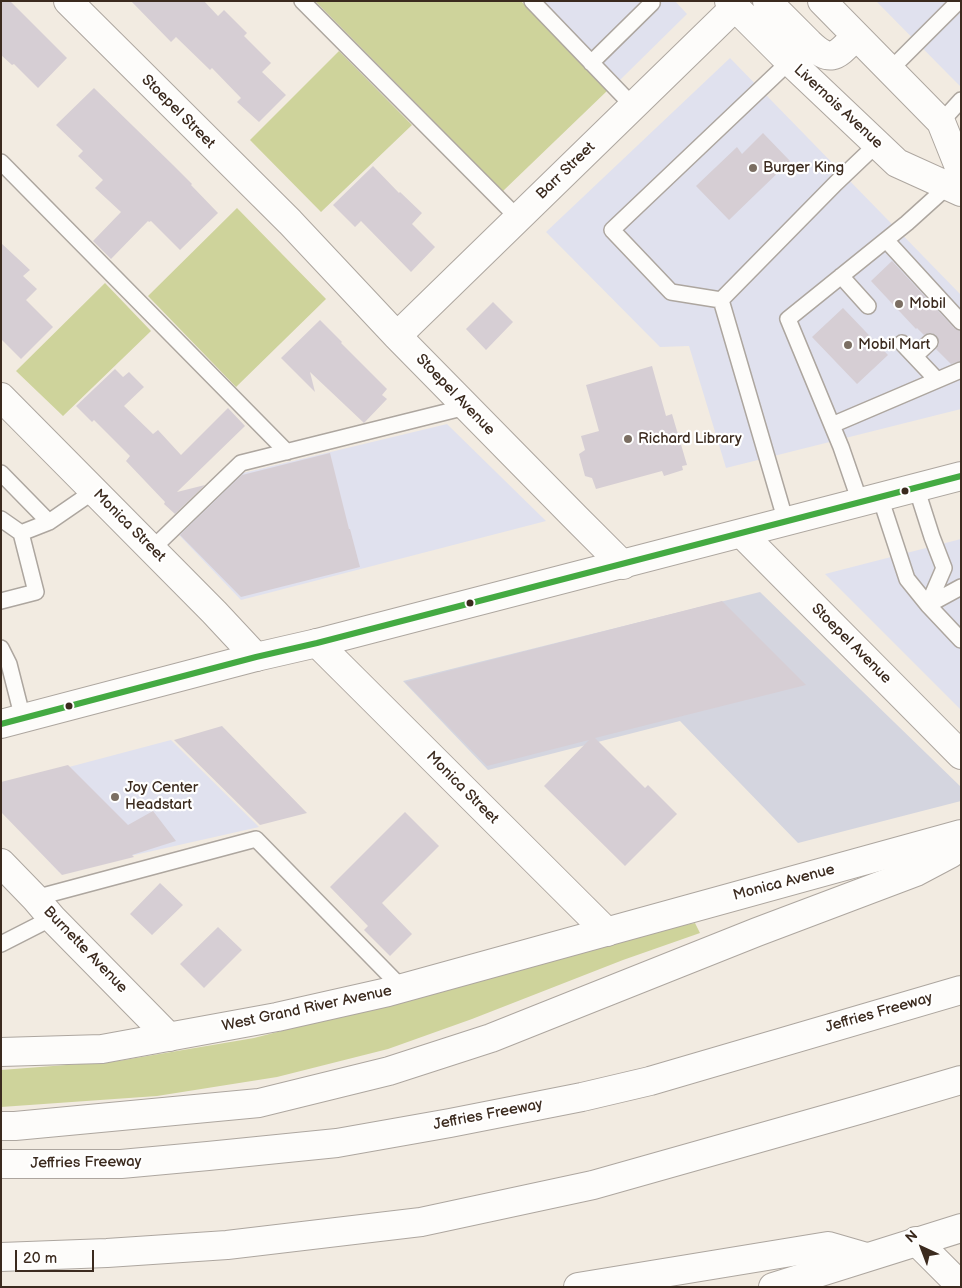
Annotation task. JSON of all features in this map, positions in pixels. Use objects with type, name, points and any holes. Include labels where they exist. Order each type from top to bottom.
[{"type":"main road","name":"Stoepel Street","points":[[68,1],[290,222]]},
{"type":"main road","points":[[767,1],[808,44],[825,55],[830,56],[839,53],[856,36]]},
{"type":"main road","points":[[822,1],[941,122],[956,183]]},
{"type":"main road","name":"Barr Street","points":[[397,336],[633,106],[732,4]]},
{"type":"main road","name":"Livernois Avenue","points":[[732,4],[897,163],[956,183]]},
{"type":"main road","name":"Stoepel Avenue","points":[[290,222],[397,336],[623,565]]},
{"type":"main road","name":"Monica Street","points":[[1,397],[214,612],[256,658]]},
{"type":"main road","points":[[12,722],[961,476]]},
{"type":"main road","name":"Stoepel Avenue","points":[[742,534],[961,755]]},
{"type":"main road","name":"Monica Street","points":[[317,643],[607,932]]},
{"type":"main road","name":"Monica Avenue","points":[[607,932],[961,834]]},
{"type":"main road","points":[[1,1126],[259,1104],[323,1086],[389,1071],[491,1038],[756,932],[916,872],[961,846]]},
{"type":"main road","name":"Burnette Avenue","points":[[1,863],[168,1037]]},
{"type":"main road","name":"West Grand River Avenue","points":[[1,1052],[102,1049],[277,1017],[402,988],[607,932]]},
{"type":"main road","name":"Jeffries Freeway","points":[[1,1164],[121,1164],[337,1143],[441,1125],[582,1097],[650,1081],[961,990]]},
{"type":"main road","points":[[1,1257],[107,1253],[227,1245],[421,1222],[593,1185],[862,1110],[961,1080]]},
{"type":"main road","points":[[773,1287],[961,1228]]},
{"type":"main road","points":[[916,1242],[961,1286]]},
{"type":"main road","points":[[578,1287],[828,1246],[866,1257]]},
{"type":"lane","points":[[302,1],[518,218]]},
{"type":"lane","points":[[532,1],[633,106]]},
{"type":"lane","points":[[591,63],[652,3],[651,1]]},
{"type":"lane","points":[[889,70],[959,1]]},
{"type":"lane","points":[[721,300],[671,292],[612,230],[790,61]]},
{"type":"lane","points":[[941,122],[961,100]]},
{"type":"lane","points":[[721,300],[877,144]]},
{"type":"lane","points":[[1,162],[287,452]]},
{"type":"lane","points":[[956,183],[788,319],[841,447],[870,500],[907,579],[928,605],[961,640]]},
{"type":"lane","points":[[886,240],[912,275],[956,320]]},
{"type":"lane","points":[[841,276],[868,306]]},
{"type":"lane","points":[[721,300],[786,522]]},
{"type":"lane","points":[[915,356],[930,342]]},
{"type":"lane","points":[[902,343],[937,380]]},
{"type":"lane","points":[[832,425],[961,370]]},
{"type":"lane","points":[[152,550],[241,463],[466,407]]},
{"type":"lane","points":[[1,473],[48,522]]},
{"type":"lane","points":[[916,487],[944,568],[928,605]]},
{"type":"lane","points":[[21,533],[48,522],[94,491]]},
{"type":"lane","points":[[1,519],[21,533],[36,592],[1,600]]},
{"type":"lane","points":[[928,605],[961,587]]},
{"type":"lane","points":[[1,648],[9,664],[12,722]]},
{"type":"lane","points":[[35,898],[256,839],[402,988]]},
{"type":"lane","points":[[1,944],[52,918]]},
{"type":"shaded area","points":[[543,1],[675,1],[687,14],[620,80]]},
{"type":"shaded area","points":[[876,1],[961,1],[961,87],[947,73]]},
{"type":"shaded area","points":[[730,58],[961,295],[961,409],[726,468],[689,346],[660,347],[546,232]]},
{"type":"shaded area","points":[[447,424],[546,521],[241,600],[179,535],[239,474]]},
{"type":"shaded area","points":[[961,539],[961,710],[825,574]]},
{"type":"shaded area","points":[[760,592],[961,787],[961,801],[798,843],[680,721],[488,770],[403,681]]},
{"type":"shaded area","name":"Joy Center Headstart","points":[[171,740],[259,827],[59,872],[1,810],[1,785]]},
{"type":"green space","points":[[315,1],[521,1],[608,90],[503,191]]},
{"type":"green space","points":[[339,51],[412,125],[321,212],[250,140]]},
{"type":"green space","points":[[237,208],[326,299],[236,387],[148,296]]},
{"type":"green space","points":[[105,283],[151,331],[63,416],[16,371]]},
{"type":"green space","points":[[695,923],[700,933],[623,960],[472,1019],[388,1049],[277,1077],[157,1096],[1,1107],[1,1070],[118,1061],[254,1038],[444,989],[610,940]]},
{"type":"building","points":[[1,1],[10,1],[67,58],[38,88],[14,64],[12,65],[1,55]]},
{"type":"building","points":[[131,1],[204,1],[218,16],[224,10],[247,33],[244,36],[271,63],[262,72],[286,95],[259,122],[237,102],[241,98],[212,68],[210,70],[176,37],[171,42]]},
{"type":"building","points":[[94,88],[192,184],[218,213],[180,250],[151,221],[148,221],[111,259],[93,241],[121,212],[95,188],[103,180],[78,156],[83,151],[56,125]]},
{"type":"building","points":[[763,133],[790,161],[729,220],[696,186],[737,147],[742,154]]},
{"type":"building","points":[[373,166],[422,213],[412,224],[435,247],[411,272],[361,221],[355,227],[333,205]]},
{"type":"building","points":[[1,243],[30,270],[23,276],[37,289],[26,300],[53,327],[21,359],[1,339]]},
{"type":"building","points":[[892,261],[954,328],[961,331],[961,361],[951,364],[936,349],[939,345],[939,340],[936,335],[928,333],[924,335],[916,329],[871,281]]},
{"type":"building","points":[[493,302],[513,322],[486,350],[466,329]]},
{"type":"building","points":[[843,308],[888,355],[857,384],[812,337]]},
{"type":"building","points":[[320,320],[387,389],[382,395],[387,399],[364,423],[310,372],[315,392],[281,358]]},
{"type":"building","points":[[652,366],[666,416],[672,414],[687,465],[682,466],[683,470],[664,476],[662,471],[596,489],[592,478],[585,476],[579,454],[585,450],[581,436],[599,431],[586,385]]},
{"type":"building","points":[[115,369],[123,377],[129,372],[144,387],[124,406],[153,434],[158,430],[181,455],[228,408],[245,426],[177,492],[205,485],[175,514],[126,461],[130,456],[94,420],[92,422],[76,406]]},
{"type":"building","points":[[330,453],[360,567],[241,597],[180,535],[242,475]]},
{"type":"building","points":[[722,601],[806,685],[595,738],[645,788],[648,785],[677,814],[625,866],[544,786],[589,740],[487,766],[405,682]]},
{"type":"building","points":[[222,726],[307,813],[260,825],[174,740]]},
{"type":"building","points":[[68,765],[128,825],[153,811],[176,841],[132,855],[134,857],[62,875],[1,812],[1,782]]},
{"type":"building","points":[[405,812],[439,846],[382,903],[412,934],[390,956],[364,930],[368,926],[330,887]]},
{"type":"building","points":[[160,883],[183,905],[152,935],[130,914]]},
{"type":"building","points":[[218,927],[242,950],[204,988],[180,964]]},
{"type":"transit line","points":[[1,724],[961,476]]},
{"type":"place","name":"Burger King","points":[[753,168]]},
{"type":"place","name":"Mobil","points":[[899,304]]},
{"type":"place","name":"Mobil Mart","points":[[848,345]]},
{"type":"place","name":"Richard Library","points":[[628,439]]},
{"type":"place","name":"Joy Center Headstart","points":[[115,797]]}]
